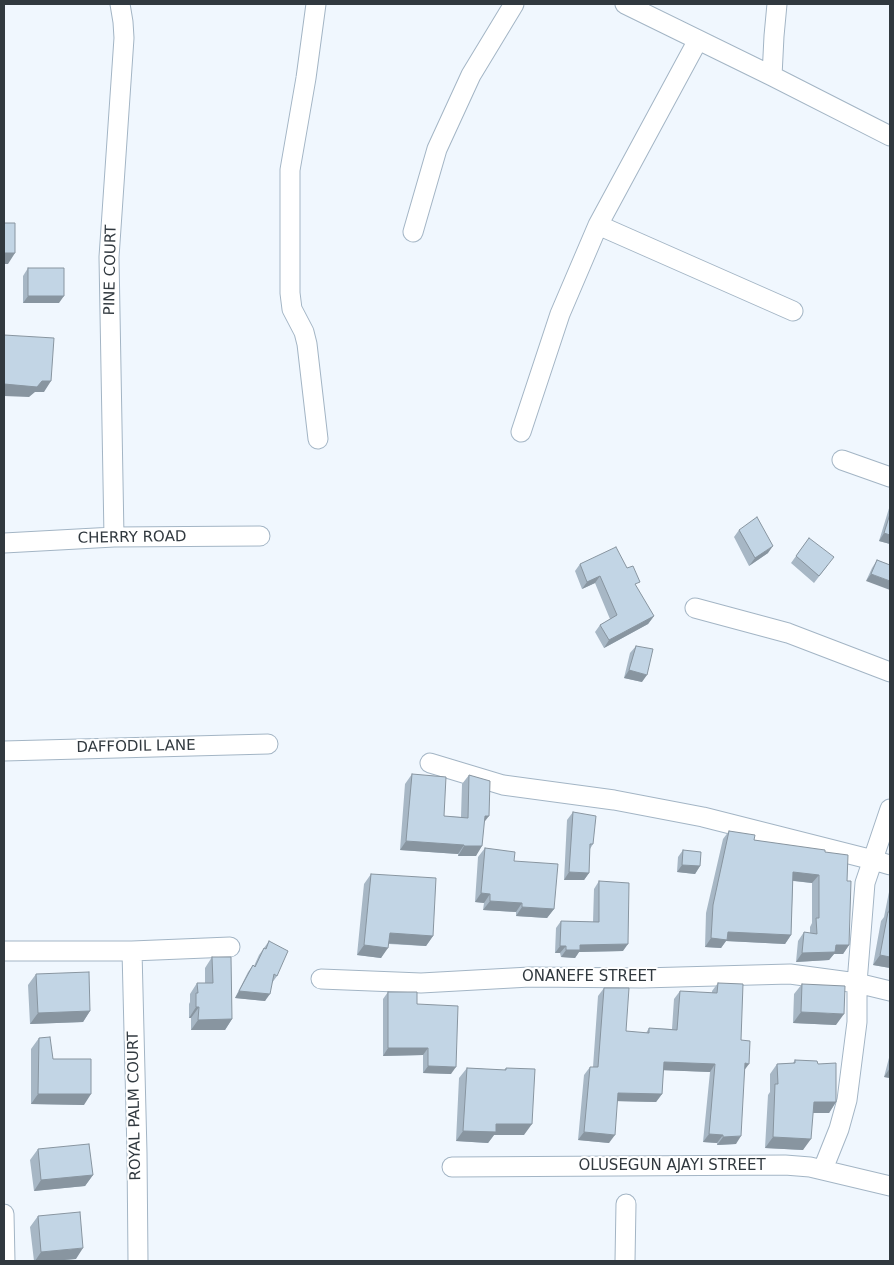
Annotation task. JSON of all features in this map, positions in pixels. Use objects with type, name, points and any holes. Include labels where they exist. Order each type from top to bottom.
[{"type":"street","name":"PINE COURT","points":[[114,537],[109,256],[124,38],[120,4]]},
{"type":"street","points":[[316,4],[306,78],[290,170],[290,293],[292,310],[304,332],[307,344],[318,439]]},
{"type":"street","points":[[413,232],[437,149],[471,75],[514,4]]},
{"type":"street","points":[[625,4],[890,136]]},
{"type":"street","points":[[772,76],[778,4]]},
{"type":"street","points":[[521,432],[560,314],[598,225],[698,40]]},
{"type":"street","points":[[598,225],[793,312]]},
{"type":"street","points":[[842,460],[890,477]]},
{"type":"street","name":"CHERRY ROAD","points":[[4,542],[114,537],[260,536]]},
{"type":"street","points":[[695,608],[788,633],[890,672]]},
{"type":"street","name":"DAFFODIL LANE","points":[[4,750],[268,744]]},
{"type":"street","points":[[430,763],[503,785],[614,800],[703,817],[882,863]]},
{"type":"street","points":[[822,1169],[839,1130],[847,1100],[857,1022],[857,983],[865,883],[882,863],[890,809]]},
{"type":"street","points":[[4,951],[132,951],[230,947]]},
{"type":"street","name":"ROYAL PALM COURT","points":[[132,951],[138,1261]]},
{"type":"street","name":"ONANEFE STREET","points":[[321,979],[421,983],[530,977],[642,978],[790,974],[857,983],[890,991]]},
{"type":"street","name":"OLUSEGUN AJAYI STREET","points":[[452,1167],[810,1166],[890,1186]]},
{"type":"street","points":[[625,1261],[626,1204]]},
{"type":"street","points":[[4,1214],[5,1261]]},
{"type":"building","points":[[4,223],[15,223],[15,253],[4,253]]},
{"type":"building","points":[[28,268],[64,268],[64,296],[28,296]]},
{"type":"building","points":[[4,335],[54,338],[51,381],[42,381],[37,387],[4,384]]},
{"type":"building","points":[[890,514],[890,535],[884,533]]},
{"type":"building","points":[[757,517],[773,546],[755,558],[739,530]]},
{"type":"building","points":[[809,538],[834,557],[819,576],[796,556]]},
{"type":"building","points":[[616,547],[627,568],[633,566],[640,582],[635,584],[654,616],[609,640],[600,625],[617,615],[600,576],[587,582],[580,564]]},
{"type":"building","points":[[877,560],[890,565],[890,581],[871,574]]},
{"type":"building","points":[[636,646],[653,649],[647,675],[629,670]]},
{"type":"building","points":[[412,774],[446,777],[444,816],[468,818],[469,775],[490,781],[489,816],[485,816],[482,846],[406,841]]},
{"type":"building","points":[[573,812],[596,816],[593,844],[590,844],[589,873],[569,872]]},
{"type":"building","points":[[729,831],[755,835],[754,840],[848,855],[847,881],[851,881],[849,945],[836,945],[835,952],[802,953],[804,932],[817,934],[816,918],[819,918],[819,875],[793,872],[791,935],[728,932],[727,940],[711,938],[713,905]]},
{"type":"building","points":[[485,848],[515,852],[514,861],[558,864],[554,909],[522,907],[522,903],[490,901],[490,894],[481,893]]},
{"type":"building","points":[[683,850],[701,852],[700,866],[682,865]]},
{"type":"building","points":[[371,874],[436,878],[433,936],[390,933],[388,948],[364,945]]},
{"type":"building","points":[[599,881],[629,883],[628,944],[580,945],[580,950],[566,950],[566,946],[560,946],[561,921],[599,922]]},
{"type":"building","points":[[890,908],[890,957],[880,955]]},
{"type":"building","points":[[269,941],[288,951],[277,976],[274,974],[270,994],[239,991],[253,965],[255,967],[264,948],[266,949]]},
{"type":"building","points":[[212,957],[231,957],[232,1019],[198,1020],[199,1007],[196,1007],[197,983],[213,983]]},
{"type":"building","points":[[89,972],[90,1011],[38,1013],[36,974]]},
{"type":"building","points":[[718,983],[743,984],[741,1040],[750,1041],[749,1064],[745,1063],[741,1136],[723,1137],[723,1135],[709,1134],[715,1064],[664,1062],[662,1094],[618,1093],[615,1135],[584,1132],[590,1067],[598,1067],[604,988],[629,988],[626,1031],[649,1033],[649,1028],[677,1030],[680,991],[717,993]]},
{"type":"building","points":[[802,984],[845,986],[844,1014],[801,1012]]},
{"type":"building","points":[[388,992],[417,992],[417,1004],[458,1006],[456,1067],[428,1066],[428,1048],[388,1048]]},
{"type":"building","points":[[50,1037],[53,1059],[91,1059],[91,1094],[38,1094],[39,1038]]},
{"type":"building","points":[[795,1060],[817,1061],[818,1064],[836,1063],[836,1102],[814,1102],[811,1139],[773,1137],[775,1084],[778,1084],[777,1064],[795,1063]]},
{"type":"building","points":[[467,1068],[535,1069],[532,1124],[496,1124],[496,1132],[463,1131]]},
{"type":"building","points":[[89,1144],[93,1175],[41,1180],[38,1149]]},
{"type":"building","points":[[80,1212],[83,1248],[41,1252],[38,1216]]}]
